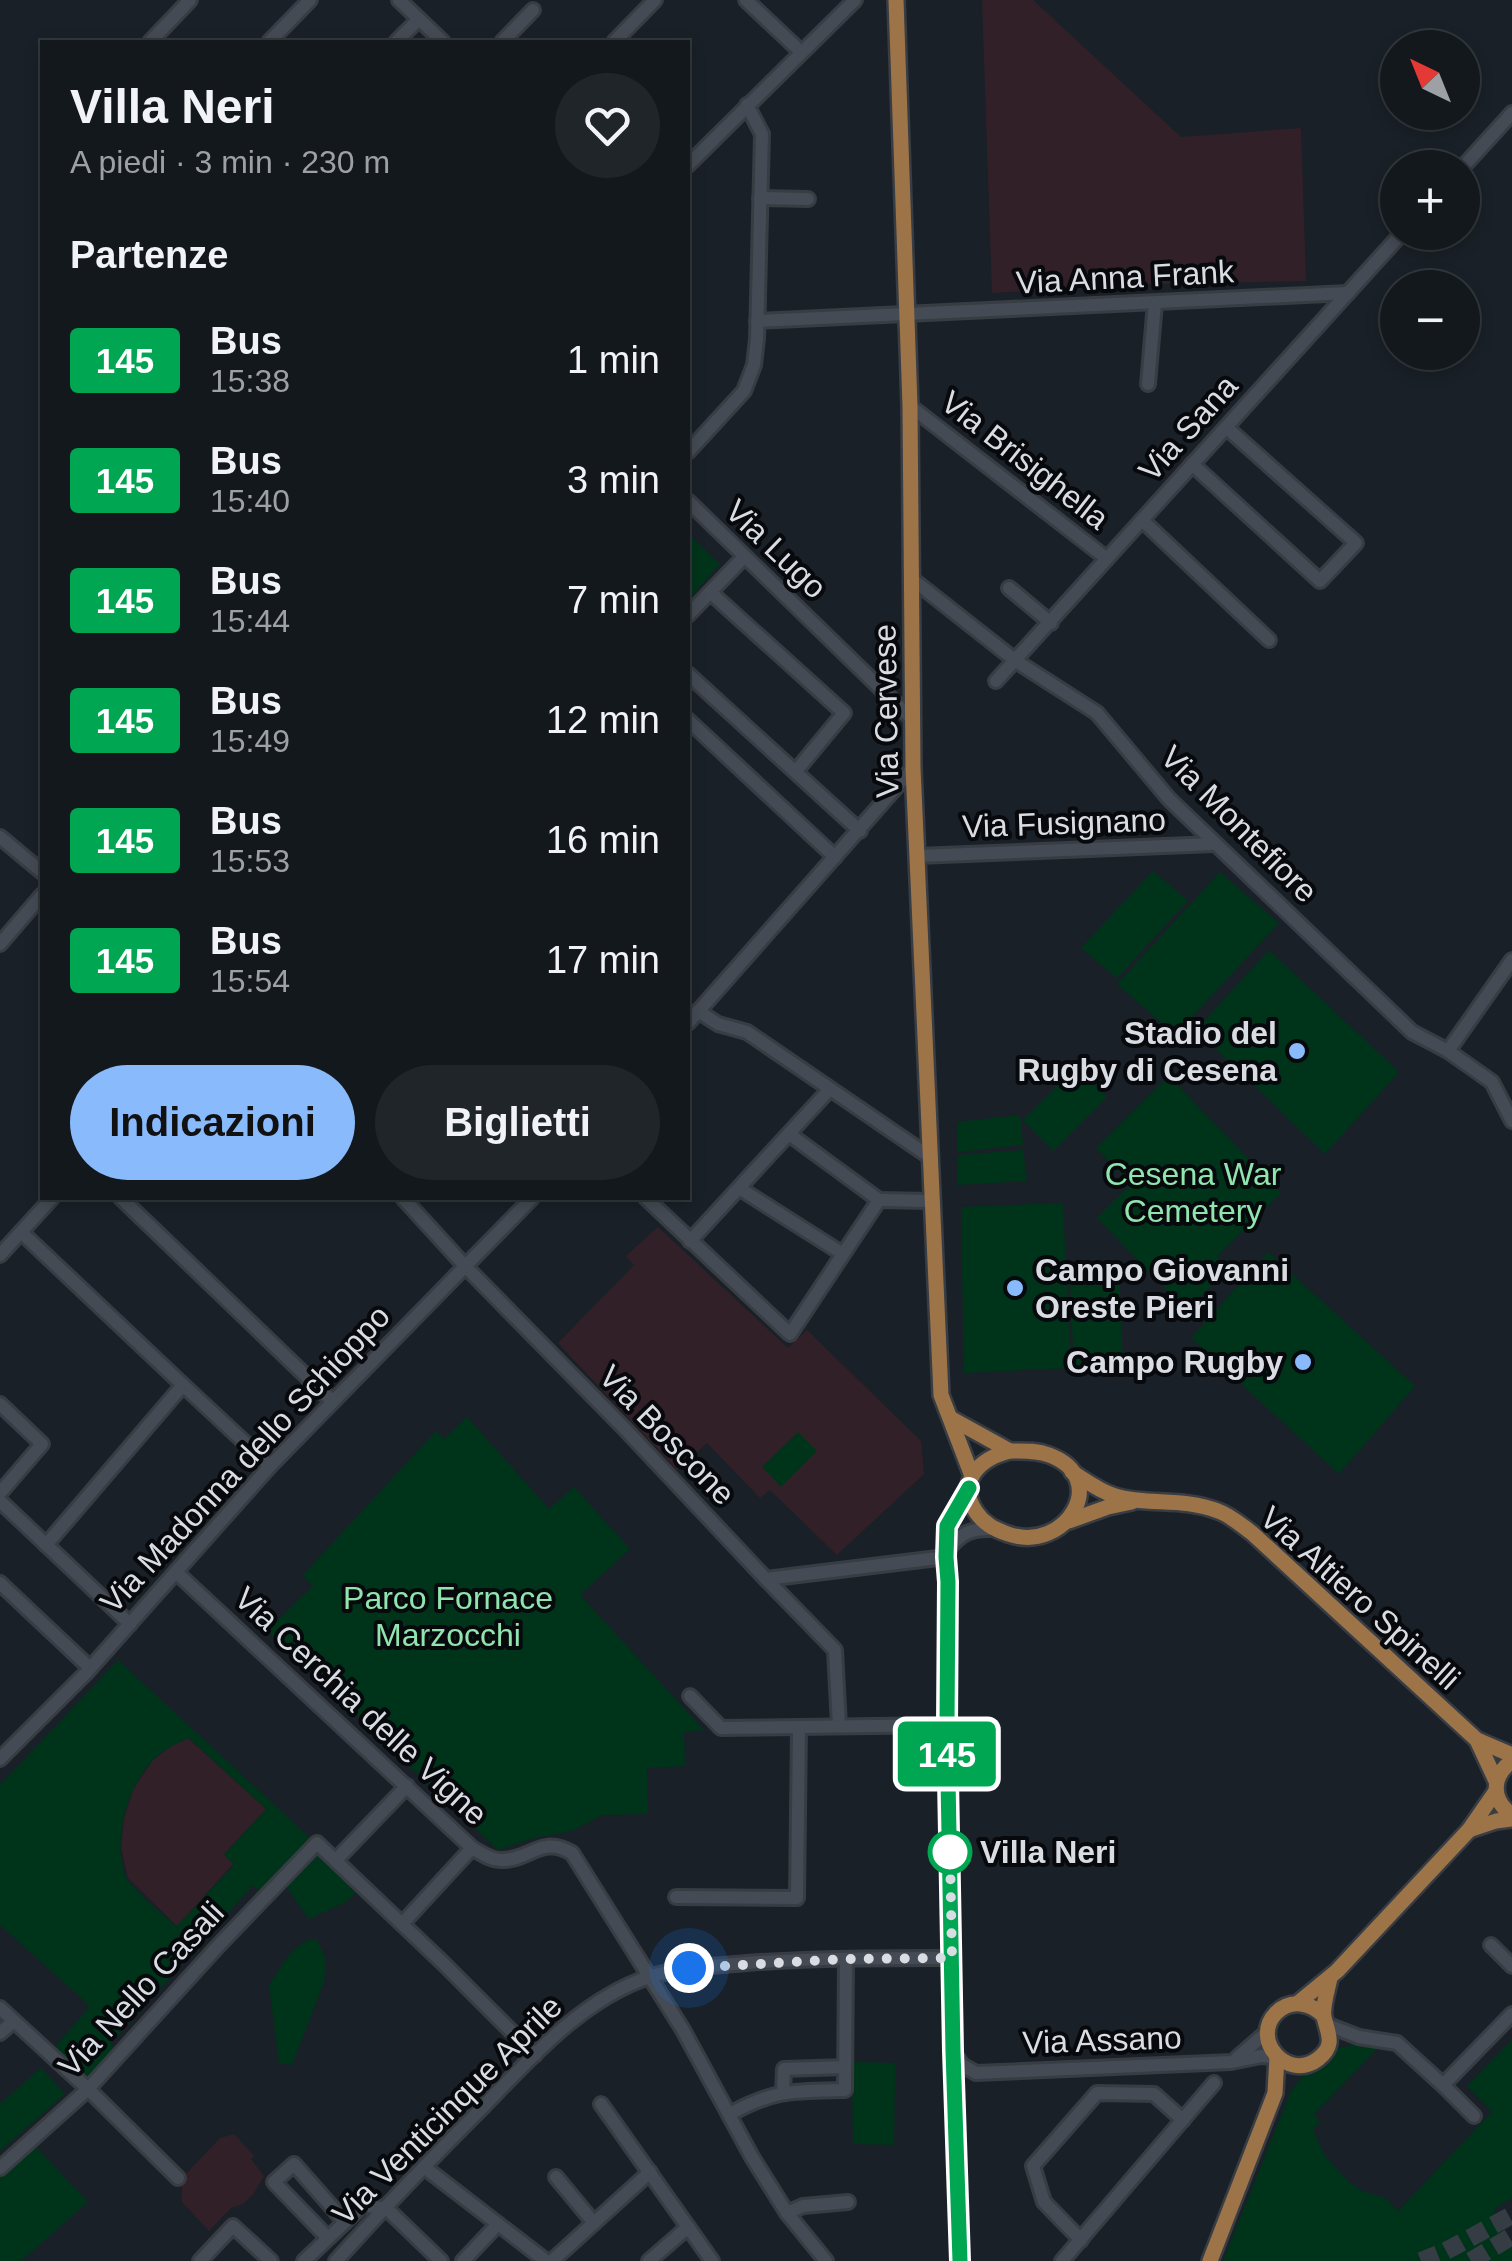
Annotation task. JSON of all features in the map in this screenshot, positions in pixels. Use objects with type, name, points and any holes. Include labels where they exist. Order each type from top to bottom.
[{"type":"main road","name":"Via Cervese","points":[[896,0],[910,406],[913,768],[941,1395],[970,1482]]},
{"type":"main road","points":[[952,1419],[1010,1451]]},
{"type":"main road","points":[[996,1454],[1046,1454],[1072,1472],[1079,1487],[1079,1504],[1059,1529],[1039,1536],[1015,1536],[992,1528],[973,1509],[970,1482],[982,1462],[996,1454]]},
{"type":"main road","name":"Via Altiero Spinelli","points":[[1072,1472],[1115,1496],[1183,1501],[1221,1512],[1252,1533],[1477,1740],[1512,1758]]},
{"type":"main road","name":"Via Altiero Spinelli","points":[[1069,1521],[1142,1500]]},
{"type":"main road","name":"Via Altiero Spinelli","points":[[1477,1740],[1503,1808],[1512,1817]]},
{"type":"main road","points":[[1298,2003],[1330,1978],[1470,1830],[1512,1758]]},
{"type":"main road","points":[[1470,1830],[1512,1817]]},
{"type":"main road","points":[[1276,2087],[1295,2071],[1318,2060],[1327,2047],[1330,1978]]},
{"type":"main road","points":[[1304,2066],[1285,2063],[1277,2057],[1267,2032],[1277,2012],[1290,2004],[1308,2005],[1326,2021]]},
{"type":"main road","points":[[1210,2261],[1276,2087],[1277,2057]]},
{"type":"street","points":[[152,40],[190,0]]},
{"type":"street","points":[[271,40],[310,0]]},
{"type":"street","points":[[399,0],[441,40]]},
{"type":"street","points":[[616,40],[655,0]]},
{"type":"street","points":[[746,0],[801,52]]},
{"type":"street","points":[[690,162],[855,0]]},
{"type":"street","points":[[504,40],[533,10]]},
{"type":"street","points":[[398,40],[419,18]]},
{"type":"street","points":[[690,450],[744,391],[754,365],[762,134],[748,105]]},
{"type":"street","points":[[1478,150],[1512,113]]},
{"type":"street","points":[[760,198],[808,199]]},
{"type":"street","name":"Via Sana","points":[[996,681],[1387,250]]},
{"type":"street","name":"Via Anna Frank","points":[[757,321],[1348,293]]},
{"type":"street","points":[[1148,384],[1155,303]]},
{"type":"street","name":"Via Brisighella","points":[[910,406],[1106,558]]},
{"type":"street","points":[[1192,464],[1320,581],[1356,543],[1227,428]]},
{"type":"street","name":"Via Lugo","points":[[690,503],[914,720]]},
{"type":"street","points":[[1142,520],[1269,640]]},
{"type":"street","points":[[690,614],[744,557]]},
{"type":"street","name":"Via Montefiore","points":[[912,579],[1016,662],[1096,712],[1214,844],[1412,1032],[1492,1082],[1512,1121]]},
{"type":"street","points":[[1009,588],[1050,623]]},
{"type":"street","points":[[710,592],[844,713],[796,771]]},
{"type":"street","points":[[690,676],[860,831]]},
{"type":"street","points":[[690,722],[835,857]]},
{"type":"street","points":[[690,1021],[913,768]]},
{"type":"street","points":[[0,837],[40,870]]},
{"type":"street","name":"Via Fusignano","points":[[917,856],[1214,844]]},
{"type":"street","points":[[0,944],[40,897]]},
{"type":"street","points":[[1448,1051],[1512,960]]},
{"type":"street","points":[[698,1011],[718,1024],[748,1032],[930,1157]]},
{"type":"street","points":[[690,1242],[830,1089]]},
{"type":"street","points":[[788,1134],[879,1200],[932,1200]]},
{"type":"street","points":[[739,1188],[843,1254]]},
{"type":"street","points":[[0,1256],[50,1200]]},
{"type":"street","points":[[123,1200],[332,1401]]},
{"type":"street","name":"Via Boscone","points":[[405,1200],[836,1650],[839,1726]]},
{"type":"street","name":"Via Madonna dello Schioppo","points":[[0,1759],[90,1668],[270,1466],[530,1200]]},
{"type":"street","points":[[648,1200],[790,1334],[879,1200]]},
{"type":"street","points":[[21,1232],[270,1466]]},
{"type":"street","points":[[46,1545],[183,1386]]},
{"type":"street","points":[[0,1404],[42,1444],[0,1497],[130,1624]]},
{"type":"street","points":[[960,2261],[946,1553],[947,1526],[970,1482]]},
{"type":"street","points":[[766,1579],[946,1553],[958,1536],[973,1528],[992,1528]]},
{"type":"street","name":"Via Cerchia delle Vigne","points":[[176,1572],[472,1848],[504,1861],[548,1846],[560,1846],[572,1853],[683,2030],[752,2157],[787,2213],[826,2261]]},
{"type":"street","points":[[0,1583],[90,1668]]},
{"type":"street","points":[[690,1696],[720,1728],[947,1725]]},
{"type":"street","points":[[676,1897],[798,1898],[800,1726]]},
{"type":"street","points":[[407,1786],[336,1860],[535,2055]]},
{"type":"street","name":"Via Nello Casali","points":[[0,2168],[88,2089],[317,1843],[336,1860]]},
{"type":"street","points":[[402,1924],[472,1848]]},
{"type":"street","points":[[1490,1945],[1512,1966]]},
{"type":"street","name":"Via Venticinque Aprile","points":[[336,2261],[535,2055],[586,2010],[614,1992],[649,1977],[689,1968],[846,1959],[952,1958]]},
{"type":"street","points":[[730,2114],[758,2099],[783,2092],[844,2090],[846,1959]]},
{"type":"street","points":[[0,2008],[178,2178]]},
{"type":"street","points":[[1443,2085],[1512,2014]]},
{"type":"street","points":[[0,2033],[14,2021]]},
{"type":"street","points":[[1326,2021],[1359,2037],[1397,2043],[1474,2116]]},
{"type":"street","name":"Via Assano","points":[[1231,2062],[1267,2032]]},
{"type":"street","points":[[1327,2047],[1359,2037]]},
{"type":"street","name":"Via Assano","points":[[953,2051],[962,2065],[976,2073]]},
{"type":"street","name":"Via Assano","points":[[954,2086],[961,2078],[976,2073],[1277,2057]]},
{"type":"street","points":[[1250,2058],[1267,2066],[1276,2087]]},
{"type":"street","points":[[783,2092],[784,2069],[845,2067]]},
{"type":"street","points":[[1062,2261],[1214,2082]]},
{"type":"street","points":[[1081,2240],[1044,2202],[1033,2166],[1098,2093],[1154,2094],[1182,2120]]},
{"type":"street","points":[[602,2104],[712,2261]]},
{"type":"street","points":[[328,2238],[274,2182],[294,2164],[345,2222]]},
{"type":"street","points":[[424,2167],[546,2260],[650,2172]]},
{"type":"street","points":[[556,2177],[594,2223]]},
{"type":"street","points":[[787,2213],[803,2206],[848,2202]]},
{"type":"street","points":[[304,2261],[363,2205],[384,2208],[440,2261]]},
{"type":"street","points":[[463,2261],[498,2224]]},
{"type":"street","points":[[200,2261],[233,2226],[271,2261]]},
{"type":"street","points":[[649,2261],[688,2227]]},
{"type":"shaded area","points":[[982,0],[1033,0],[1181,137],[1301,128],[1306,281],[992,293]]},
{"type":"shaded area","points":[[658,1227],[788,1348],[807,1330],[921,1441],[924,1474],[837,1555],[770,1490],[760,1498],[707,1443],[677,1470],[558,1343],[634,1265],[626,1256]]},
{"type":"shaded area","points":[[188,1738],[266,1809],[224,1854],[233,1864],[177,1926],[128,1878],[121,1847],[133,1790],[152,1761]]},
{"type":"shaded area","points":[[234,2134],[254,2156],[251,2159],[264,2176],[243,2204],[231,2208],[209,2231],[182,2202],[182,2178],[220,2138]]},
{"type":"green space","points":[[690,536],[720,564],[690,598]]},
{"type":"green space","points":[[1153,871],[1188,901],[1117,978],[1081,948]]},
{"type":"green space","points":[[1220,872],[1279,923],[1175,1035],[1117,984]]},
{"type":"green space","name":"Stadio del Rugby di Cesena","points":[[1269,950],[1399,1072],[1325,1154],[1196,1030]]},
{"type":"green space","points":[[1077,1066],[1107,1097],[1053,1151],[1023,1120]]},
{"type":"green space","name":"Cesena War Cemetery","points":[[1169,1076],[1281,1193],[1217,1256],[1229,1268],[1190,1307],[1185,1302],[1181,1305],[1097,1218],[1131,1184],[1096,1148]]},
{"type":"green space","points":[[1020,1115],[1023,1145],[958,1152],[958,1122]]},
{"type":"green space","points":[[1023,1150],[1027,1181],[958,1185],[958,1155]]},
{"type":"green space","name":"Campo Giovanni Oreste Pieri","points":[[1063,1203],[1071,1368],[964,1373],[961,1207]]},
{"type":"green space","name":"Campo Rugby","points":[[1268,1252],[1415,1386],[1339,1474],[1191,1338]]},
{"type":"green space","points":[[1119,1277],[1123,1365],[1074,1368],[1070,1283]]},
{"type":"green space","name":"Parco Fornace Marzocchi","points":[[467,1417],[549,1509],[574,1487],[630,1549],[580,1595],[704,1730],[684,1732],[685,1766],[647,1768],[648,1814],[602,1815],[572,1831],[498,1850],[267,1631],[313,1586],[303,1575],[436,1431],[444,1439]]},
{"type":"green space","points":[[798,1432],[817,1451],[781,1487],[762,1467]]},
{"type":"green space","points":[[118,1660],[310,1838],[260,1892],[253,1885],[111,2043],[115,2049],[88,2080],[54,2048],[90,2006],[0,1925],[0,1785]],"holes":[[[189,1738],[266,1809],[224,1855],[234,1865],[176,1927],[126,1877],[120,1847],[130,1797],[145,1769],[180,1742]]]},
{"type":"green space","points":[[315,1853],[321,1854],[358,1890],[346,1902],[309,1919],[283,1882]]},
{"type":"green space","points":[[310,1940],[317,1940],[326,1959],[324,1982],[292,2065],[279,2063],[269,1985],[291,1953]]},
{"type":"green space","points":[[1512,2040],[1512,2198],[1494,2209],[1512,2242],[1512,2261],[1223,2261],[1291,2091],[1303,2075],[1324,2063],[1336,2049],[1381,2045],[1314,2114],[1320,2122],[1313,2130],[1325,2156],[1350,2183],[1387,2199],[1398,2211],[1492,2112],[1467,2086]]},
{"type":"green space","points":[[852,2062],[895,2063],[894,2145],[853,2144]]},
{"type":"green space","points":[[41,2068],[65,2094],[0,2151],[0,2104]]},
{"type":"green space","points":[[32,2143],[88,2202],[21,2261],[0,2261],[0,2172]]},
{"type":"tunnel","points":[[1421,2261],[1512,2215]]},
{"type":"tunnel","points":[[1471,2261],[1512,2236]]},
{"type":"bus line","name":"145","points":[[960,2261],[946,1557],[947,1526],[969,1488]]},
{"type":"place","name":"Stadio del Rugby di Cesena","points":[[1297,1051]]},
{"type":"place","name":"Campo Giovanni Oreste Pieri","points":[[1015,1288]]},
{"type":"place","name":"Campo Rugby","points":[[1303,1362]]},
{"type":"place","name":"Villa Neri","points":[[950,1852]]},
{"type":"route","points":[[689,1968],[765,1962],[952,1958],[950,1852]]}]
